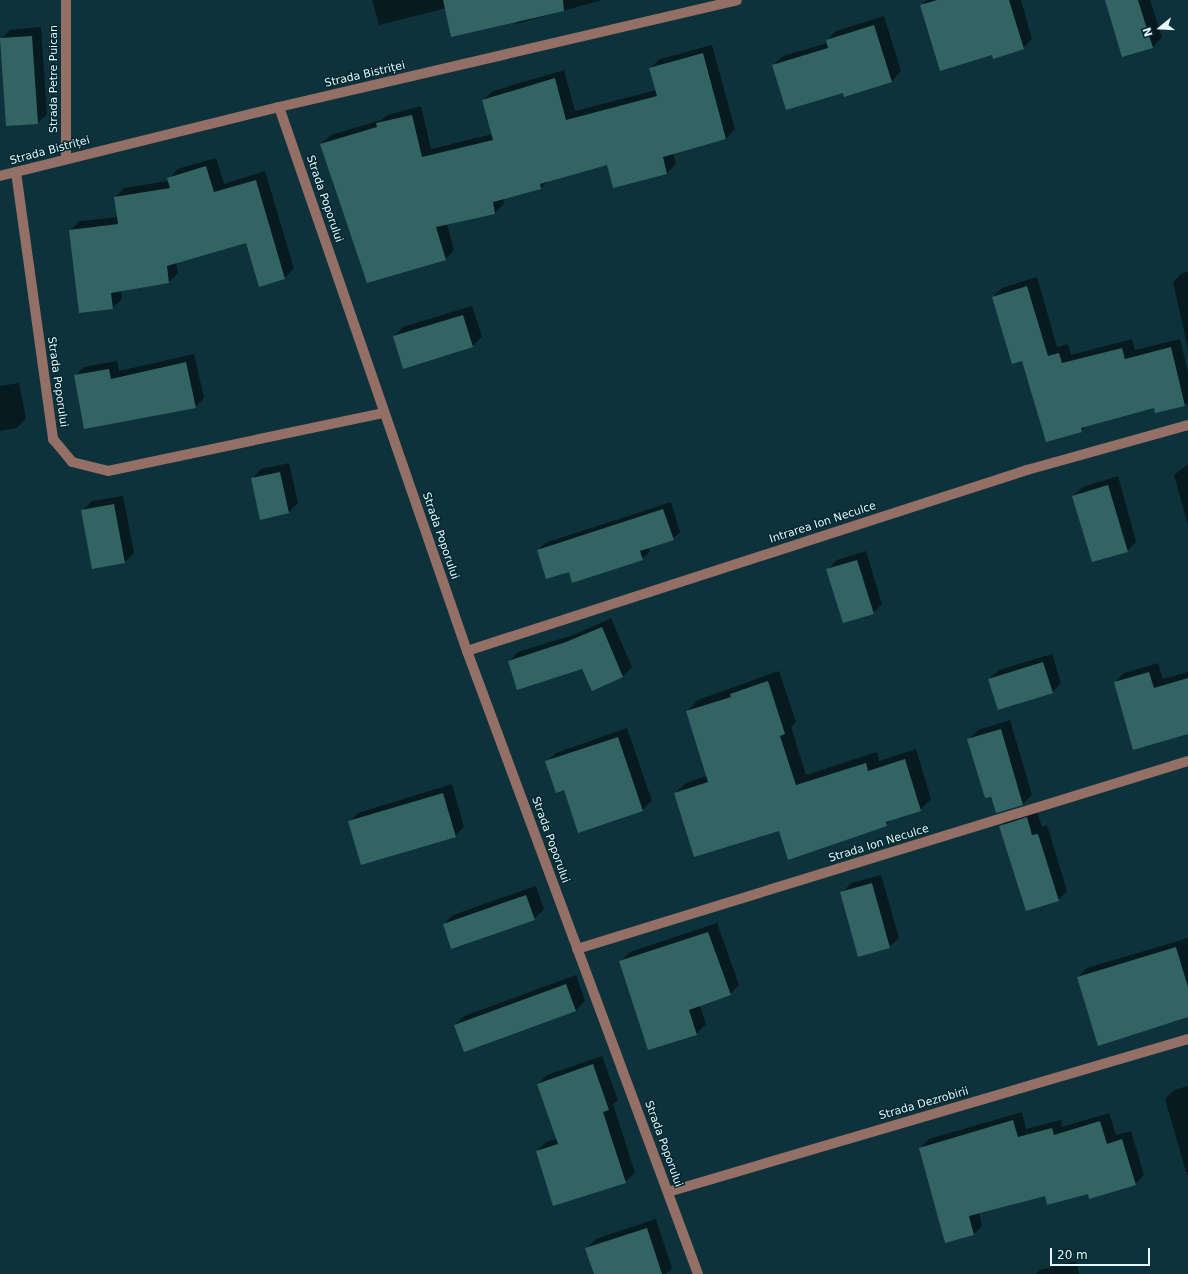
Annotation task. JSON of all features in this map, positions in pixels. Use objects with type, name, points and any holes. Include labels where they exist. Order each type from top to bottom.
[{"type":"street","name":"Strada Petre Puican","points":[[66,0],[66,158]]},
{"type":"street","name":"Strada Bistriței","points":[[0,176],[66,158],[279,107],[737,0]]},
{"type":"street","name":"Strada Poporului","points":[[279,107],[467,651],[698,1274]]},
{"type":"street","name":"Strada Poporului","points":[[16,172],[53,439],[72,462],[108,471],[384,413]]},
{"type":"street","name":"Intrarea Ion Neculce","points":[[467,651],[1027,470],[1188,425]]},
{"type":"street","name":"Strada Ion Neculce","points":[[577,949],[1188,761]]},
{"type":"street","name":"Strada Dezrobirii","points":[[668,1192],[1188,1039]]},
{"type":"building","points":[[443,0],[563,0],[564,11],[451,37]]},
{"type":"building","points":[[937,0],[1009,0],[1024,49],[993,59],[992,55],[940,71],[920,5]]},
{"type":"building","points":[[1105,0],[1138,0],[1153,48],[1122,57]]},
{"type":"building","points":[[874,25],[892,82],[844,97],[843,93],[786,110],[772,65],[828,48],[826,40]]},
{"type":"building","points":[[32,36],[38,124],[6,126],[0,38]]},
{"type":"building","points":[[703,53],[726,139],[663,157],[667,174],[613,188],[607,165],[540,184],[541,189],[493,202],[495,214],[436,227],[446,260],[367,283],[320,144],[377,127],[376,123],[412,115],[422,157],[493,140],[482,100],[555,78],[566,120],[657,96],[649,68]]},
{"type":"building","points":[[206,166],[214,192],[256,180],[285,279],[259,287],[246,243],[167,266],[169,283],[111,293],[113,309],[79,313],[69,230],[118,224],[114,197],[170,188],[167,178]]},
{"type":"building","points":[[1027,286],[1048,356],[1059,353],[1062,363],[1122,348],[1125,359],[1171,347],[1185,406],[1155,413],[1154,408],[1081,428],[1082,432],[1046,442],[1022,361],[1012,364],[992,297]]},
{"type":"building","points":[[463,315],[473,347],[403,369],[393,336]]},
{"type":"building","points":[[186,362],[196,408],[84,429],[74,375],[109,369],[111,379]]},
{"type":"building","points":[[280,472],[289,513],[260,520],[251,478]]},
{"type":"building","points":[[1108,485],[1128,552],[1092,562],[1072,496]]},
{"type":"building","points":[[114,504],[125,563],[92,569],[81,510]]},
{"type":"building","points":[[663,509],[674,540],[640,551],[643,560],[572,583],[569,572],[546,579],[537,550]]},
{"type":"building","points":[[857,560],[874,614],[843,623],[826,569]]},
{"type":"building","points":[[602,627],[623,677],[592,691],[582,669],[517,690],[508,661],[566,642]]},
{"type":"building","points":[[1043,662],[1053,693],[998,710],[988,679]]},
{"type":"building","points":[[1149,672],[1154,688],[1188,678],[1188,734],[1133,750],[1114,682]]},
{"type":"building","points":[[768,681],[785,734],[780,736],[796,785],[866,763],[868,771],[905,759],[921,811],[886,822],[887,826],[788,860],[779,831],[694,857],[674,793],[708,782],[686,711],[731,697],[730,694]]},
{"type":"building","points":[[1001,729],[1023,805],[996,813],[991,797],[985,798],[967,739]]},
{"type":"building","points":[[618,737],[643,811],[578,833],[564,790],[556,793],[545,761]]},
{"type":"building","points":[[443,793],[456,837],[361,865],[348,821]]},
{"type":"building","points":[[1027,817],[1032,835],[1038,834],[1059,901],[1026,911],[999,826]]},
{"type":"building","points":[[872,883],[890,948],[858,957],[840,892]]},
{"type":"building","points":[[526,895],[535,920],[451,949],[443,924]]},
{"type":"building","points":[[708,932],[731,995],[689,1010],[697,1035],[648,1050],[619,961]]},
{"type":"building","points":[[1176,947],[1188,987],[1188,1017],[1098,1046],[1077,977]]},
{"type":"building","points":[[566,984],[576,1011],[464,1052],[454,1025]]},
{"type":"building","points":[[593,1064],[609,1110],[603,1112],[626,1183],[553,1206],[536,1151],[558,1144],[537,1084]]},
{"type":"building","points":[[1013,1120],[1018,1137],[1052,1128],[1054,1135],[1100,1121],[1107,1144],[1122,1139],[1136,1185],[1089,1199],[1088,1194],[1047,1205],[1045,1196],[969,1216],[974,1235],[945,1243],[919,1148]]},
{"type":"building","points":[[647,1228],[662,1274],[594,1274],[585,1248]]}]
